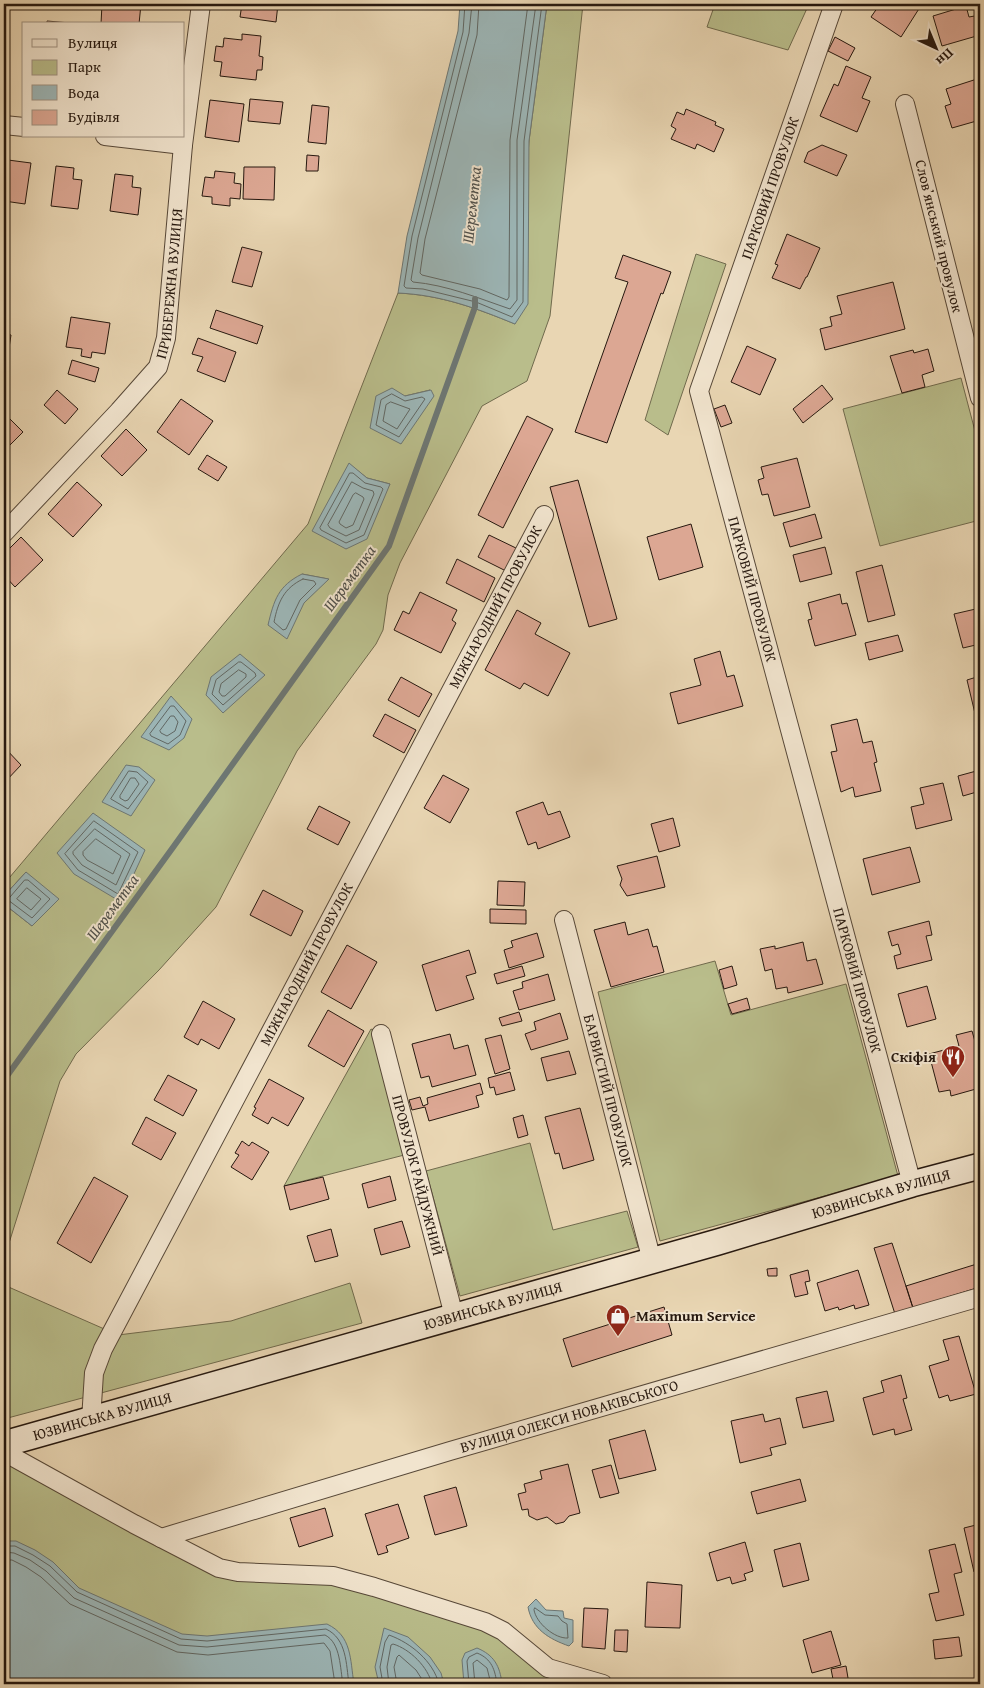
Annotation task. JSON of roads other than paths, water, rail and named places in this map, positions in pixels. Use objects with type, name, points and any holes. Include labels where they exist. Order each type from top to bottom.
[{"type":"main road","name":"ЮЗВИНСЬКА ВУЛИЦЯ","points":[[4,1444],[652,1261],[912,1184],[980,1166]]},
{"type":"street","name":"ПРИБЕРЕЖНА ВУЛИЦЯ","points":[[185,129],[201,4]]},
{"type":"street","name":"ПАРКОВИЙ ПРОВУЛОК","points":[[834,4],[698,391],[912,1184]]},
{"type":"street","name":"Словʼянський провулок","points":[[905,104],[980,398]]},
{"type":"street","points":[[4,125],[22,127]]},
{"type":"street","points":[[122,138],[183,145]]},
{"type":"street","name":"ПРИБЕРЕЖНА ВУЛИЦЯ","points":[[4,534],[158,367],[166,338],[184,138]]},
{"type":"street","name":"МІЖНАРОДНИЙ ПРОВУЛОК","points":[[91,1420],[94,1373],[102,1349],[544,515]]},
{"type":"street","name":"БАРВИСТИЙ ПРОВУЛОК","points":[[564,920],[652,1261]]},
{"type":"street","name":"ПРОВУЛОК РАЙДУЖНИЙ","points":[[381,1034],[454,1316]]},
{"type":"street","name":"ВУЛИЦЯ ОЛЕКСИ НОВАКІВСЬКОГО","points":[[161,1538],[441,1454],[980,1297]]},
{"type":"street","points":[[4,1452],[207,1563],[230,1571],[334,1576],[485,1622],[503,1631],[548,1668],[603,1684]]},
{"type":"water","points":[[460,4],[547,4],[529,141],[528,304],[515,324],[444,299],[398,293],[407,236],[458,31]]},
{"type":"water","points":[[392,388],[405,396],[431,390],[434,396],[401,444],[370,428],[376,396]]},
{"type":"water","points":[[349,463],[367,478],[390,484],[367,539],[346,549],[312,531]]},
{"type":"water","points":[[302,574],[329,579],[304,603],[287,639],[268,625],[272,608],[282,589]]},
{"type":"water","points":[[240,654],[265,675],[223,713],[206,695],[211,677]]},
{"type":"water","points":[[171,696],[192,719],[184,738],[169,750],[141,737]]},
{"type":"water","points":[[126,765],[139,767],[155,780],[131,816],[102,802]]},
{"type":"water","points":[[93,813],[145,850],[121,902],[74,874],[57,853]]},
{"type":"water","points":[[26,872],[59,899],[32,926],[4,904],[4,896]]},
{"type":"water","points":[[4,1541],[16,1541],[35,1550],[53,1562],[79,1588],[182,1634],[207,1636],[327,1624],[341,1635],[345,1642],[350,1657],[354,1684],[4,1684]]},
{"type":"water","points":[[536,1599],[546,1610],[563,1611],[564,1618],[573,1620],[573,1642],[569,1646],[548,1636],[537,1627],[528,1607]]},
{"type":"water","points":[[384,1628],[408,1637],[430,1657],[441,1673],[444,1684],[379,1684],[375,1667]]},
{"type":"water","points":[[477,1648],[488,1654],[495,1662],[500,1672],[502,1684],[464,1684],[462,1660],[465,1653]]},
{"type":"waterway","name":"Шереметка","points":[[4,1080],[389,546],[475,307],[475,299]]},
{"type":"place","name":"Скіфія","points":[[953,1078]]},
{"type":"place","name":"Maximum Service","points":[[618,1337]]}]
